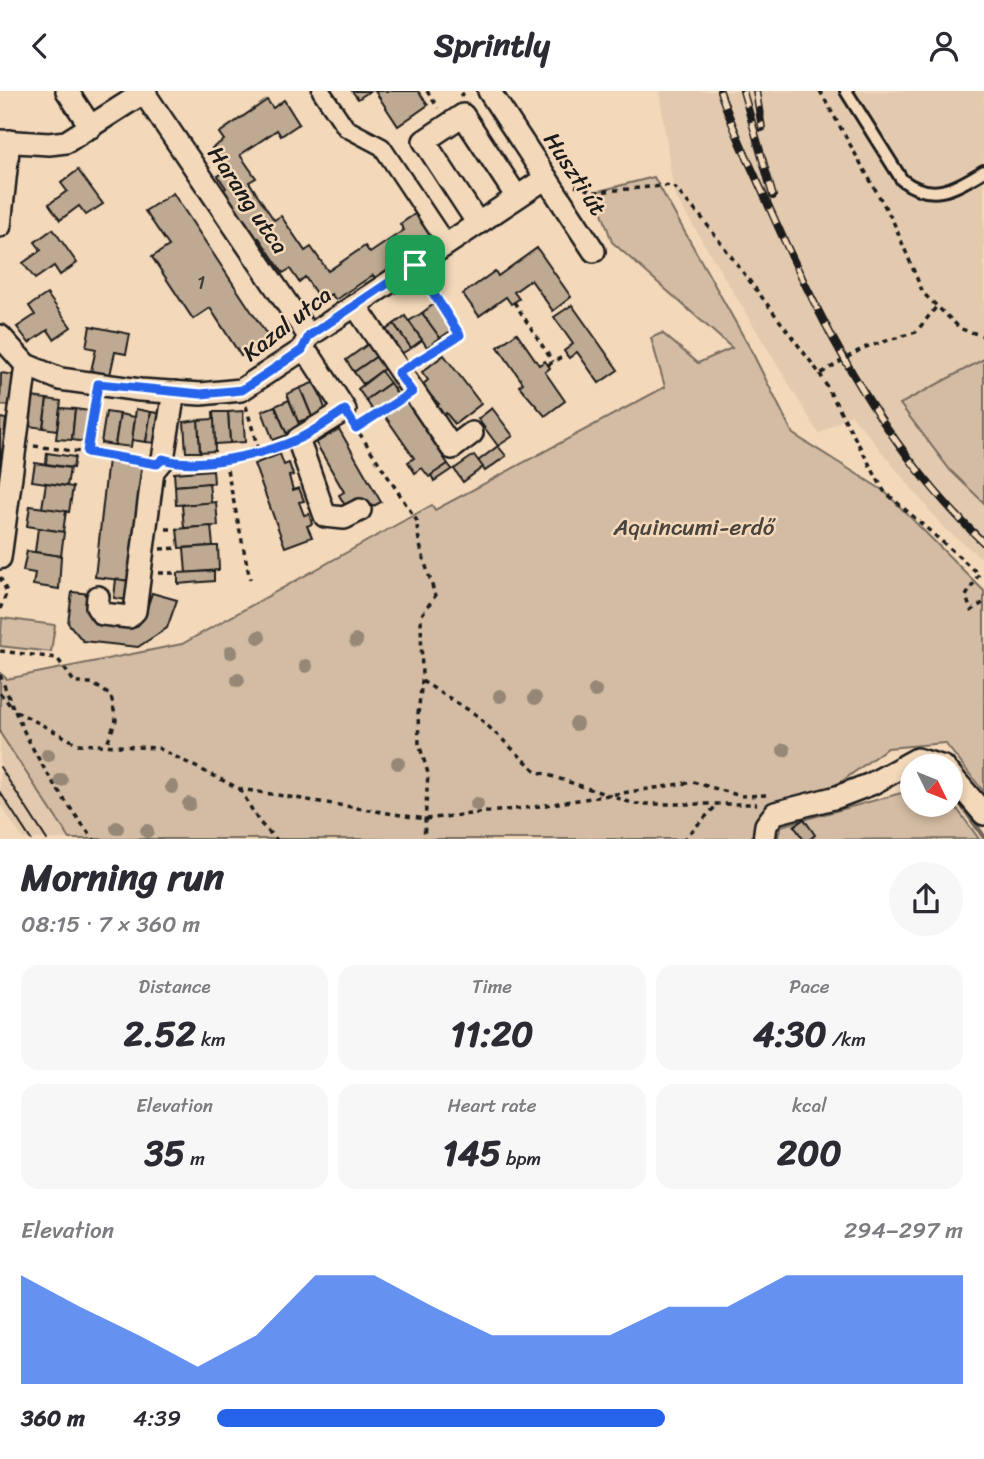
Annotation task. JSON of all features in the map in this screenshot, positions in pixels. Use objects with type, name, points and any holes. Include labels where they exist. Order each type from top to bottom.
[{"type":"street","points":[[67,91],[91,127]]},
{"type":"street","points":[[321,91],[346,128],[382,147],[446,243]]},
{"type":"street","name":"Huszti út","points":[[489,91],[594,251]]},
{"type":"street","points":[[0,226],[5,141],[58,143],[72,139],[145,92]]},
{"type":"street","name":"Harang utca","points":[[145,92],[305,343],[312,359],[350,419]]},
{"type":"street","points":[[477,222],[424,141],[463,115],[517,197]]},
{"type":"street","name":"Kazal utca","points":[[0,336],[26,365],[61,379],[201,394],[242,390],[355,305],[546,178]]},
{"type":"street","points":[[355,305],[398,373],[452,448],[472,433]]},
{"type":"street","points":[[0,558],[26,365]]},
{"type":"street","points":[[98,597],[97,607],[103,614],[129,617],[135,611],[153,471],[160,461],[174,392]]},
{"type":"street","points":[[350,419],[298,439],[325,516],[344,518],[360,510]]},
{"type":"street","points":[[764,839],[766,825],[778,803],[838,797],[900,768]]},
{"type":"street","points":[[963,789],[984,814]]},
{"type":"lane","points":[[846,91],[902,180],[912,188],[938,194],[951,191],[984,171]]},
{"type":"path","points":[[820,91],[893,221],[923,293],[961,328],[984,336]]},
{"type":"path","points":[[546,178],[595,191],[672,185],[702,218],[820,374],[884,491],[979,574],[966,596],[971,611],[984,602]]},
{"type":"path","points":[[398,373],[460,335],[415,265]]},
{"type":"path","points":[[514,302],[550,363],[566,355]]},
{"type":"path","points":[[820,374],[863,348],[916,332],[937,306]]},
{"type":"path","points":[[87,452],[98,384]]},
{"type":"path","points":[[242,390],[259,451]]},
{"type":"path","points":[[412,392],[350,419],[417,521],[417,537],[426,559],[435,596],[421,616],[419,744],[428,773],[424,839]]},
{"type":"path","points":[[14,444],[173,462],[225,460],[298,439]]},
{"type":"path","points":[[225,460],[250,579]]},
{"type":"path","points":[[0,577],[7,592],[0,609]]},
{"type":"path","points":[[0,651],[57,657],[75,683],[92,683],[111,696],[116,720],[107,743]]},
{"type":"path","points":[[0,675],[33,753],[68,807],[94,839]]},
{"type":"path","points":[[422,681],[475,714],[536,771],[635,804],[778,803]]},
{"type":"path","points":[[0,693],[14,710],[78,744],[107,743],[158,748],[240,789],[425,819],[693,782],[778,803]]},
{"type":"path","points":[[240,789],[259,822],[277,839]]},
{"type":"path","points":[[683,839],[717,805]]},
{"type":"shaded area","points":[[659,91],[984,91],[984,560],[944,528],[851,414],[819,434],[674,194]]},
{"type":"shaded area","points":[[0,732],[70,839],[23,839],[0,804]]},
{"type":"green space","name":"Aquincumi-erdő","points":[[654,177],[751,350],[793,434],[884,491],[984,591],[984,792],[963,766],[963,754],[954,754],[945,743],[887,748],[841,782],[841,790],[784,804],[759,839],[70,839],[0,733],[0,673],[7,679],[182,644],[432,505],[435,510],[665,387],[651,338],[662,333],[698,363],[732,348],[612,242],[595,192]]},
{"type":"green space","points":[[984,359],[984,503],[950,470],[900,404]]},
{"type":"green space","points":[[2,618],[55,625],[51,652],[0,646]]},
{"type":"green space","points":[[900,793],[900,817],[963,817],[979,839],[777,839],[781,826]]},
{"type":"building","points":[[352,91],[370,91],[358,99]]},
{"type":"building","points":[[375,91],[418,91],[428,105],[398,126]]},
{"type":"building","points":[[267,100],[273,108],[284,100],[299,124],[281,136],[277,130],[240,155],[256,178],[249,182],[274,220],[281,216],[305,251],[311,247],[328,271],[365,246],[370,253],[404,230],[400,224],[418,212],[434,235],[421,243],[426,250],[378,282],[373,275],[336,300],[331,294],[321,301],[305,277],[299,282],[290,269],[283,273],[259,238],[255,241],[222,191],[226,188],[218,176],[227,170],[212,148],[224,140],[219,133]]},
{"type":"building","points":[[78,170],[103,204],[86,215],[79,206],[60,220],[49,204],[67,191],[61,183]]},
{"type":"building","points":[[173,193],[269,338],[241,356],[210,308],[193,319],[152,257],[169,246],[145,211]]},
{"type":"building","points":[[53,229],[77,263],[60,275],[54,266],[35,279],[23,263],[41,250],[35,242]]},
{"type":"building","points":[[537,248],[571,297],[553,311],[531,280],[514,292],[519,299],[511,304],[506,297],[479,316],[463,294],[495,271],[498,276]]},
{"type":"building","points":[[47,294],[71,327],[54,339],[48,330],[29,343],[17,327],[35,315],[29,306]]},
{"type":"building","points":[[434,304],[452,330],[440,338],[422,313]]},
{"type":"building","points":[[572,305],[618,370],[599,383],[577,352],[569,358],[564,351],[573,344],[554,317]]},
{"type":"building","points":[[422,313],[440,338],[427,347],[409,321]]},
{"type":"building","points":[[405,316],[422,340],[411,348],[394,324]]},
{"type":"building","points":[[394,324],[411,348],[398,356],[382,333]]},
{"type":"building","points":[[90,326],[130,334],[126,354],[115,352],[110,375],[91,371],[96,349],[86,347]]},
{"type":"building","points":[[517,333],[539,365],[545,361],[550,368],[545,372],[565,401],[545,416],[519,386],[523,383],[498,347]]},
{"type":"building","points":[[371,342],[380,354],[354,372],[346,360]]},
{"type":"building","points":[[380,354],[388,366],[363,384],[354,372]]},
{"type":"building","points":[[444,355],[481,404],[455,424],[446,413],[443,416],[436,406],[439,404],[421,386],[428,380],[422,372]]},
{"type":"building","points":[[381,371],[390,383],[366,400],[358,389]]},
{"type":"building","points":[[1,373],[15,375],[11,406],[0,405]]},
{"type":"building","points":[[315,382],[326,411],[312,417],[300,388]]},
{"type":"building","points":[[390,383],[398,395],[374,412],[366,400]]},
{"type":"building","points":[[300,388],[312,417],[298,422],[287,394]]},
{"type":"building","points":[[32,397],[47,399],[43,428],[28,426]]},
{"type":"building","points":[[47,399],[61,401],[57,430],[43,428]]},
{"type":"building","points":[[289,400],[301,429],[287,435],[275,406]]},
{"type":"building","points":[[406,401],[448,464],[429,477],[422,468],[415,473],[408,462],[414,458],[385,416]]},
{"type":"building","points":[[275,406],[287,435],[273,440],[262,411]]},
{"type":"building","points":[[60,408],[75,409],[72,440],[56,439]]},
{"type":"building","points":[[492,408],[513,436],[498,446],[478,419]]},
{"type":"building","points":[[75,409],[90,411],[86,442],[72,440]]},
{"type":"building","points":[[136,409],[151,412],[146,442],[132,440]]},
{"type":"building","points":[[243,411],[245,442],[230,443],[228,412]]},
{"type":"building","points":[[106,412],[120,414],[115,445],[101,443]]},
{"type":"building","points":[[151,412],[166,414],[162,444],[146,442]]},
{"type":"building","points":[[213,412],[228,412],[230,443],[215,444]]},
{"type":"building","points":[[120,414],[135,417],[131,447],[115,445]]},
{"type":"building","points":[[0,418],[6,419],[0,475]]},
{"type":"building","points":[[214,419],[215,451],[200,452],[198,420]]},
{"type":"building","points":[[198,420],[200,452],[186,452],[184,422]]},
{"type":"building","points":[[339,429],[381,502],[368,509],[346,507],[339,495],[344,492],[316,443]]},
{"type":"building","points":[[498,446],[506,456],[485,471],[478,461]]},
{"type":"building","points":[[47,453],[75,457],[73,468],[46,464]]},
{"type":"building","points":[[280,454],[284,465],[289,463],[293,475],[289,476],[293,490],[299,488],[304,501],[299,502],[304,515],[309,514],[312,524],[307,526],[312,537],[285,547],[254,464]]},
{"type":"building","points":[[474,455],[483,467],[463,482],[454,469]]},
{"type":"building","points":[[108,459],[144,463],[146,484],[141,484],[139,497],[143,511],[137,511],[135,527],[138,540],[133,539],[131,557],[134,570],[130,570],[129,581],[95,577]]},
{"type":"building","points":[[35,463],[70,468],[67,486],[32,481]]},
{"type":"building","points":[[448,464],[452,469],[434,481],[431,475]]},
{"type":"building","points":[[213,470],[214,483],[175,486],[174,473]]},
{"type":"building","points":[[46,483],[73,487],[69,512],[42,508]]},
{"type":"building","points":[[209,483],[211,503],[176,505],[175,486]]},
{"type":"building","points":[[216,502],[218,526],[184,528],[182,505]]},
{"type":"building","points":[[30,506],[66,511],[63,532],[27,526]]},
{"type":"building","points":[[211,526],[213,546],[179,548],[177,529]]},
{"type":"building","points":[[38,528],[64,532],[61,556],[35,552]]},
{"type":"building","points":[[218,546],[219,570],[186,573],[184,548]]},
{"type":"building","points":[[27,551],[61,556],[59,589],[33,585],[35,573],[23,571]]},
{"type":"building","points":[[214,571],[214,581],[178,584],[178,573]]},
{"type":"building","points":[[116,579],[129,581],[127,600],[114,598]]},
{"type":"building","points":[[72,592],[91,594],[89,616],[94,621],[129,627],[144,617],[152,593],[177,600],[167,628],[138,647],[83,641],[68,623]]},
{"type":"building","points":[[804,819],[815,835],[810,839],[803,839],[794,826]]},
{"type":"waterway","points":[[963,807],[984,837]]},
{"type":"tram line","points":[[0,767],[46,839]]},
{"type":"tram line","points":[[0,792],[30,839]]},
{"type":"railway","points":[[720,91],[737,136],[812,299],[860,387],[917,469],[984,543]]},
{"type":"railway","points":[[743,91],[773,196]]},
{"type":"railway","points":[[756,91],[762,128]]},
{"type":"route","points":[[415,265],[460,335],[398,373],[412,392],[356,428],[345,410],[298,439],[225,460],[173,462],[163,459],[157,464],[87,452],[98,384],[201,394],[242,390],[302,350],[309,336],[415,265]]}]
